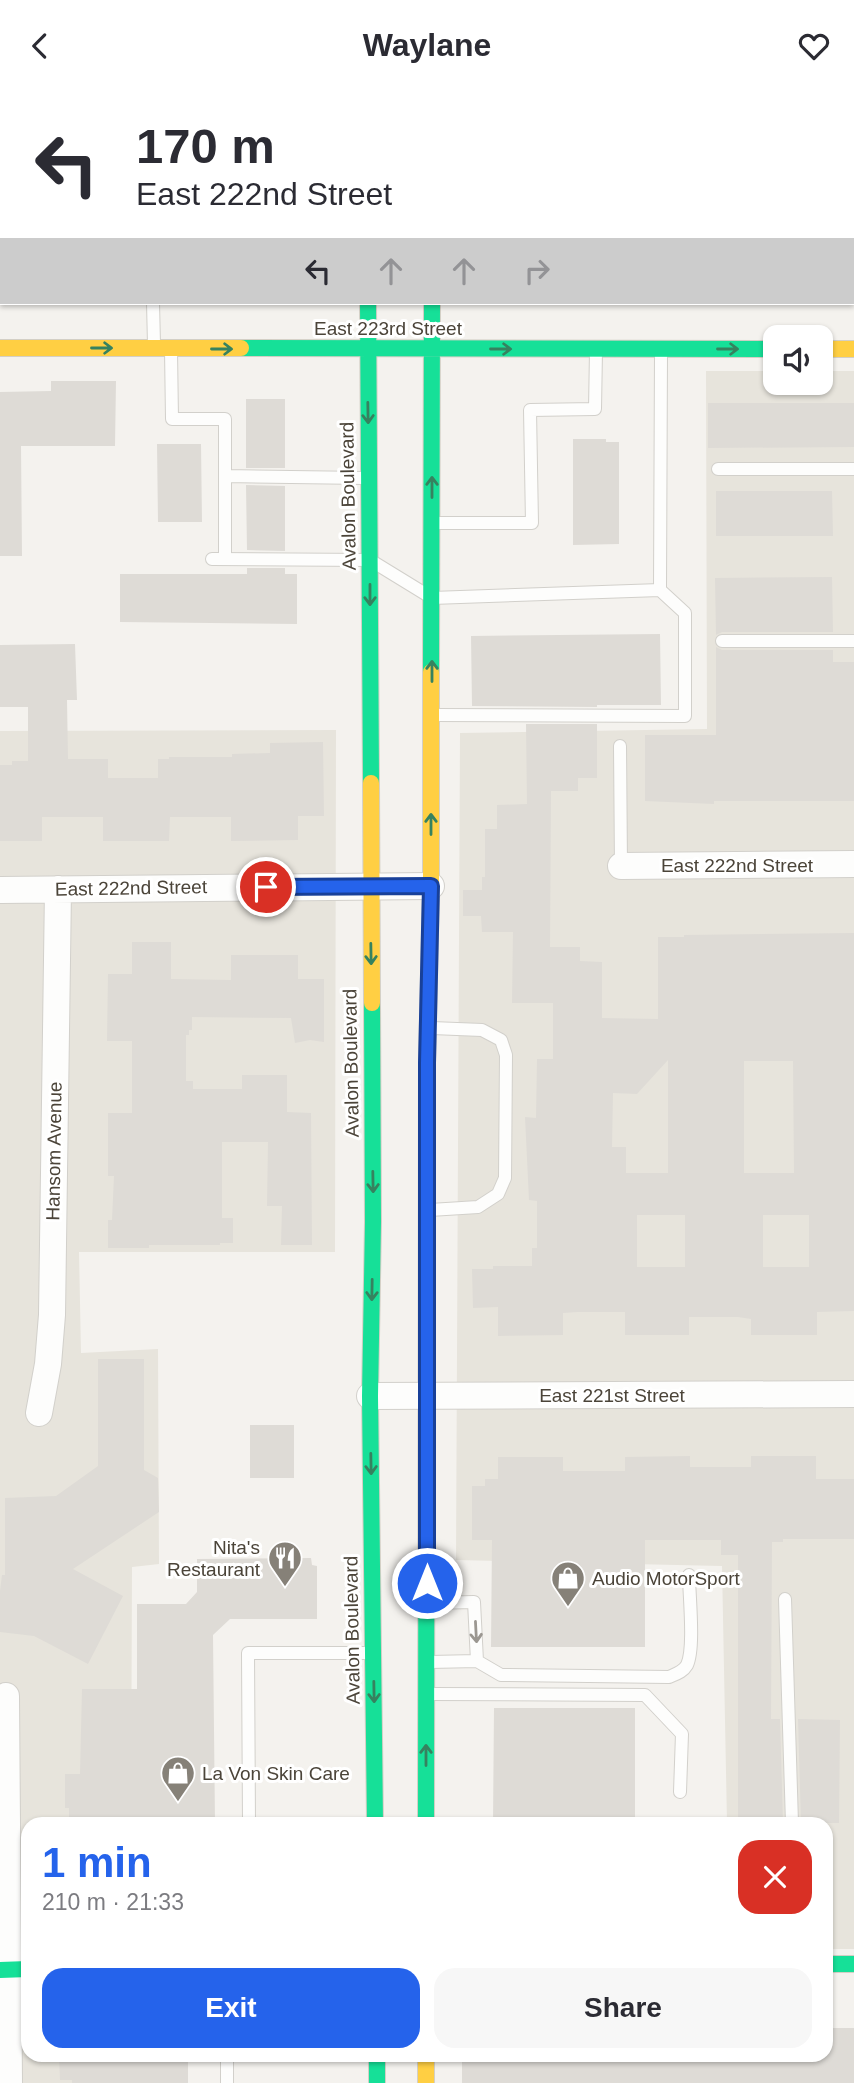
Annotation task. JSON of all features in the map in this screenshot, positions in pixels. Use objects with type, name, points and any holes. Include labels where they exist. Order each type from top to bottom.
[{"type":"main road","name":"Avalon Boulevard","points":[[368,305],[373,1222],[370,1396],[375,1817]]},
{"type":"main road","points":[[426,1817],[432,305]]},
{"type":"main road","name":"East 223rd Street","points":[[0,348],[763,349]]},
{"type":"main road","points":[[833,349],[854,349]]},
{"type":"main road","points":[[833,1964],[854,1964]]},
{"type":"main road","points":[[377,2062],[377,2083]]},
{"type":"main road","points":[[426,2062],[426,2083]]},
{"type":"street","name":"East 222nd Street","points":[[621,866],[854,864]]},
{"type":"street","name":"East 222nd Street","points":[[0,890],[431,886]]},
{"type":"street","name":"Hansom Avenue","points":[[39,1413],[48,1364],[52,1315],[58,889]]},
{"type":"street","name":"East 221st Street","points":[[370,1396],[854,1394]]},
{"type":"street","points":[[6,1696],[12,1970],[9,2083]]},
{"type":"lane","points":[[153,305],[154,348]]},
{"type":"lane","points":[[171,348],[172,419],[225,419],[225,476],[218,559],[370,560],[432,598],[660,590],[685,613],[685,716],[431,715]]},
{"type":"lane","points":[[432,523],[532,523],[530,410],[595,409],[596,349]]},
{"type":"lane","points":[[660,590],[662,349]]},
{"type":"lane","points":[[718,469],[854,469]]},
{"type":"lane","points":[[225,476],[369,478]]},
{"type":"lane","points":[[722,641],[854,641]]},
{"type":"lane","points":[[620,746],[621,866]]},
{"type":"lane","points":[[428,1027],[482,1030],[501,1040],[506,1055],[505,1178],[498,1194],[478,1207],[428,1210]]},
{"type":"lane","points":[[426,1662],[477,1661],[501,1675],[669,1677],[682,1672],[688,1663],[689,1575]]},
{"type":"lane","points":[[785,1599],[792,1817]]},
{"type":"lane","points":[[427,1603],[474,1602],[477,1661]]},
{"type":"lane","points":[[249,1817],[248,1653],[373,1653]]},
{"type":"lane","points":[[426,1694],[645,1695],[682,1734],[680,1791]]},
{"type":"lane","points":[[227,2062],[227,2083]]},
{"type":"shaded area","points":[[706,371],[763,371],[763,395],[833,395],[833,371],[854,371],[854,1949],[833,1949],[833,1817],[727,1817],[722,1566],[456,1560],[460,733],[707,729]]},
{"type":"shaded area","points":[[336,730],[335,1252],[79,1252],[81,1353],[158,1349],[159,1564],[132,1567],[131,1817],[21,1817],[21,1943],[0,1943],[0,731]]},
{"type":"shaded area","points":[[21,2012],[21,2062],[130,2062],[129,2083],[0,2083],[0,2013]]},
{"type":"building","points":[[51,381],[116,381],[115,446],[21,446],[22,556],[0,556],[0,392],[51,391]]},
{"type":"building","points":[[246,399],[285,399],[285,468],[246,468]]},
{"type":"building","points":[[708,403],[854,403],[854,447],[708,448]]},
{"type":"building","points":[[573,439],[606,439],[606,442],[619,442],[619,544],[573,545]]},
{"type":"building","points":[[157,444],[201,444],[202,522],[158,522]]},
{"type":"building","points":[[246,485],[285,486],[285,551],[247,550]]},
{"type":"building","points":[[716,491],[832,491],[833,536],[716,536]]},
{"type":"building","points":[[247,568],[285,568],[285,574],[297,574],[297,624],[120,622],[120,574],[247,574]]},
{"type":"building","points":[[832,577],[833,632],[722,632],[716,635],[715,578]]},
{"type":"building","points":[[660,634],[661,705],[472,706],[471,636]]},
{"type":"building","points":[[75,644],[77,700],[67,700],[68,759],[108,759],[108,778],[158,778],[158,759],[232,757],[232,754],[270,753],[270,743],[323,742],[324,816],[298,816],[298,840],[231,841],[231,817],[170,817],[169,841],[103,841],[103,817],[42,817],[42,841],[0,841],[0,765],[12,765],[12,761],[28,761],[28,707],[0,707],[0,645]]},
{"type":"building","points":[[716,647],[722,650],[833,650],[833,662],[854,662],[854,801],[714,801],[714,804],[645,801],[645,735],[716,735]]},
{"type":"building","points":[[526,724],[597,724],[597,778],[578,778],[578,791],[551,791],[550,947],[580,947],[580,961],[602,962],[602,1018],[658,1019],[658,937],[854,933],[854,1311],[817,1312],[817,1335],[751,1335],[751,1319],[689,1317],[689,1335],[625,1335],[625,1312],[577,1312],[563,1313],[563,1335],[498,1336],[498,1307],[473,1308],[472,1269],[532,1266],[532,1248],[537,1248],[537,1201],[529,1200],[525,1117],[536,1118],[537,1059],[553,1059],[553,1003],[512,1003],[513,932],[482,932],[481,916],[463,916],[463,890],[482,890],[482,877],[485,877],[485,829],[497,829],[497,805],[527,804]],"holes":[[[668,1060],[668,1173],[626,1173],[626,1147],[612,1147],[613,1093],[637,1094]],[[744,1061],[793,1061],[794,1173],[744,1173]],[[637,1215],[685,1215],[685,1267],[637,1267]],[[763,1215],[809,1215],[809,1267],[763,1267]]]},
{"type":"building","points":[[132,942],[171,942],[171,979],[231,980],[231,955],[298,955],[298,979],[324,979],[324,1042],[310,1040],[295,1043],[291,1018],[192,1017],[192,1030],[186,1035],[186,1081],[193,1081],[193,1089],[242,1089],[242,1075],[287,1075],[287,1112],[311,1113],[312,1245],[281,1245],[282,1206],[267,1206],[268,1142],[222,1142],[222,1218],[233,1218],[233,1243],[108,1248],[108,1220],[112,1220],[114,1176],[108,1176],[108,1113],[132,1113],[132,1041],[107,1041],[108,974],[132,974]]},
{"type":"building","points":[[98,1359],[144,1359],[144,1470],[158,1478],[159,1512],[73,1569],[123,1596],[88,1664],[34,1636],[0,1632],[0,1591],[2,1575],[5,1575],[5,1498],[56,1496],[98,1466]]},
{"type":"building","points":[[250,1425],[294,1425],[294,1478],[250,1478]]},
{"type":"building","points":[[690,1456],[690,1467],[751,1467],[751,1456],[816,1456],[816,1479],[854,1479],[854,1539],[783,1539],[783,1542],[772,1542],[771,1719],[780,1719],[783,1817],[738,1817],[738,1555],[721,1555],[721,1540],[645,1540],[645,1647],[491,1647],[492,1540],[472,1540],[472,1486],[485,1486],[485,1479],[498,1479],[498,1457],[563,1457],[563,1471],[625,1471],[625,1457]]},
{"type":"building","points":[[311,1558],[312,1565],[317,1566],[317,1619],[230,1619],[213,1635],[215,1817],[69,1817],[69,1808],[65,1808],[65,1774],[80,1774],[82,1689],[137,1689],[137,1604],[186,1604],[197,1592],[197,1559]]},
{"type":"building","points":[[494,1708],[635,1708],[635,1817],[493,1817]]},
{"type":"building","points":[[798,1719],[840,1720],[839,1823],[833,1823],[833,1817],[801,1817]]},
{"type":"building","points":[[833,2028],[854,2028],[854,2083],[462,2083],[462,2062],[833,2062]]},
{"type":"building","points":[[59,2062],[188,2062],[188,2083],[72,2083],[72,2080],[60,2080]]},
{"type":"traffic: fast","points":[[368,305],[371,783]]},
{"type":"traffic: fast","points":[[431,672],[432,305]]},
{"type":"traffic: fast","points":[[241,348],[763,349]]},
{"type":"traffic: fast","points":[[426,1817],[427,1063],[431,890]]},
{"type":"traffic: fast","points":[[372,1003],[373,1222],[370,1396],[375,1817]]},
{"type":"traffic: fast","points":[[833,1964],[854,1964]]},
{"type":"traffic: fast","points":[[0,1970],[21,1969]]},
{"type":"traffic: fast","points":[[377,2062],[377,2083]]},
{"type":"traffic: slow","points":[[0,348],[241,348]]},
{"type":"traffic: slow","points":[[833,349],[854,349]]},
{"type":"traffic: slow","points":[[431,672],[431,890]]},
{"type":"traffic: slow","points":[[371,783],[372,1003]]},
{"type":"traffic: slow","points":[[426,2062],[426,2083]]},
{"type":"place","name":"Nita's Restaurant","points":[[285,1588]]},
{"type":"place","name":"Audio MotorSport","points":[[568,1608]]},
{"type":"place","name":"La Von Skin Care","points":[[178,1803]]},
{"type":"route","points":[[266,887],[431,886],[427,1063],[427,1583]]}]
